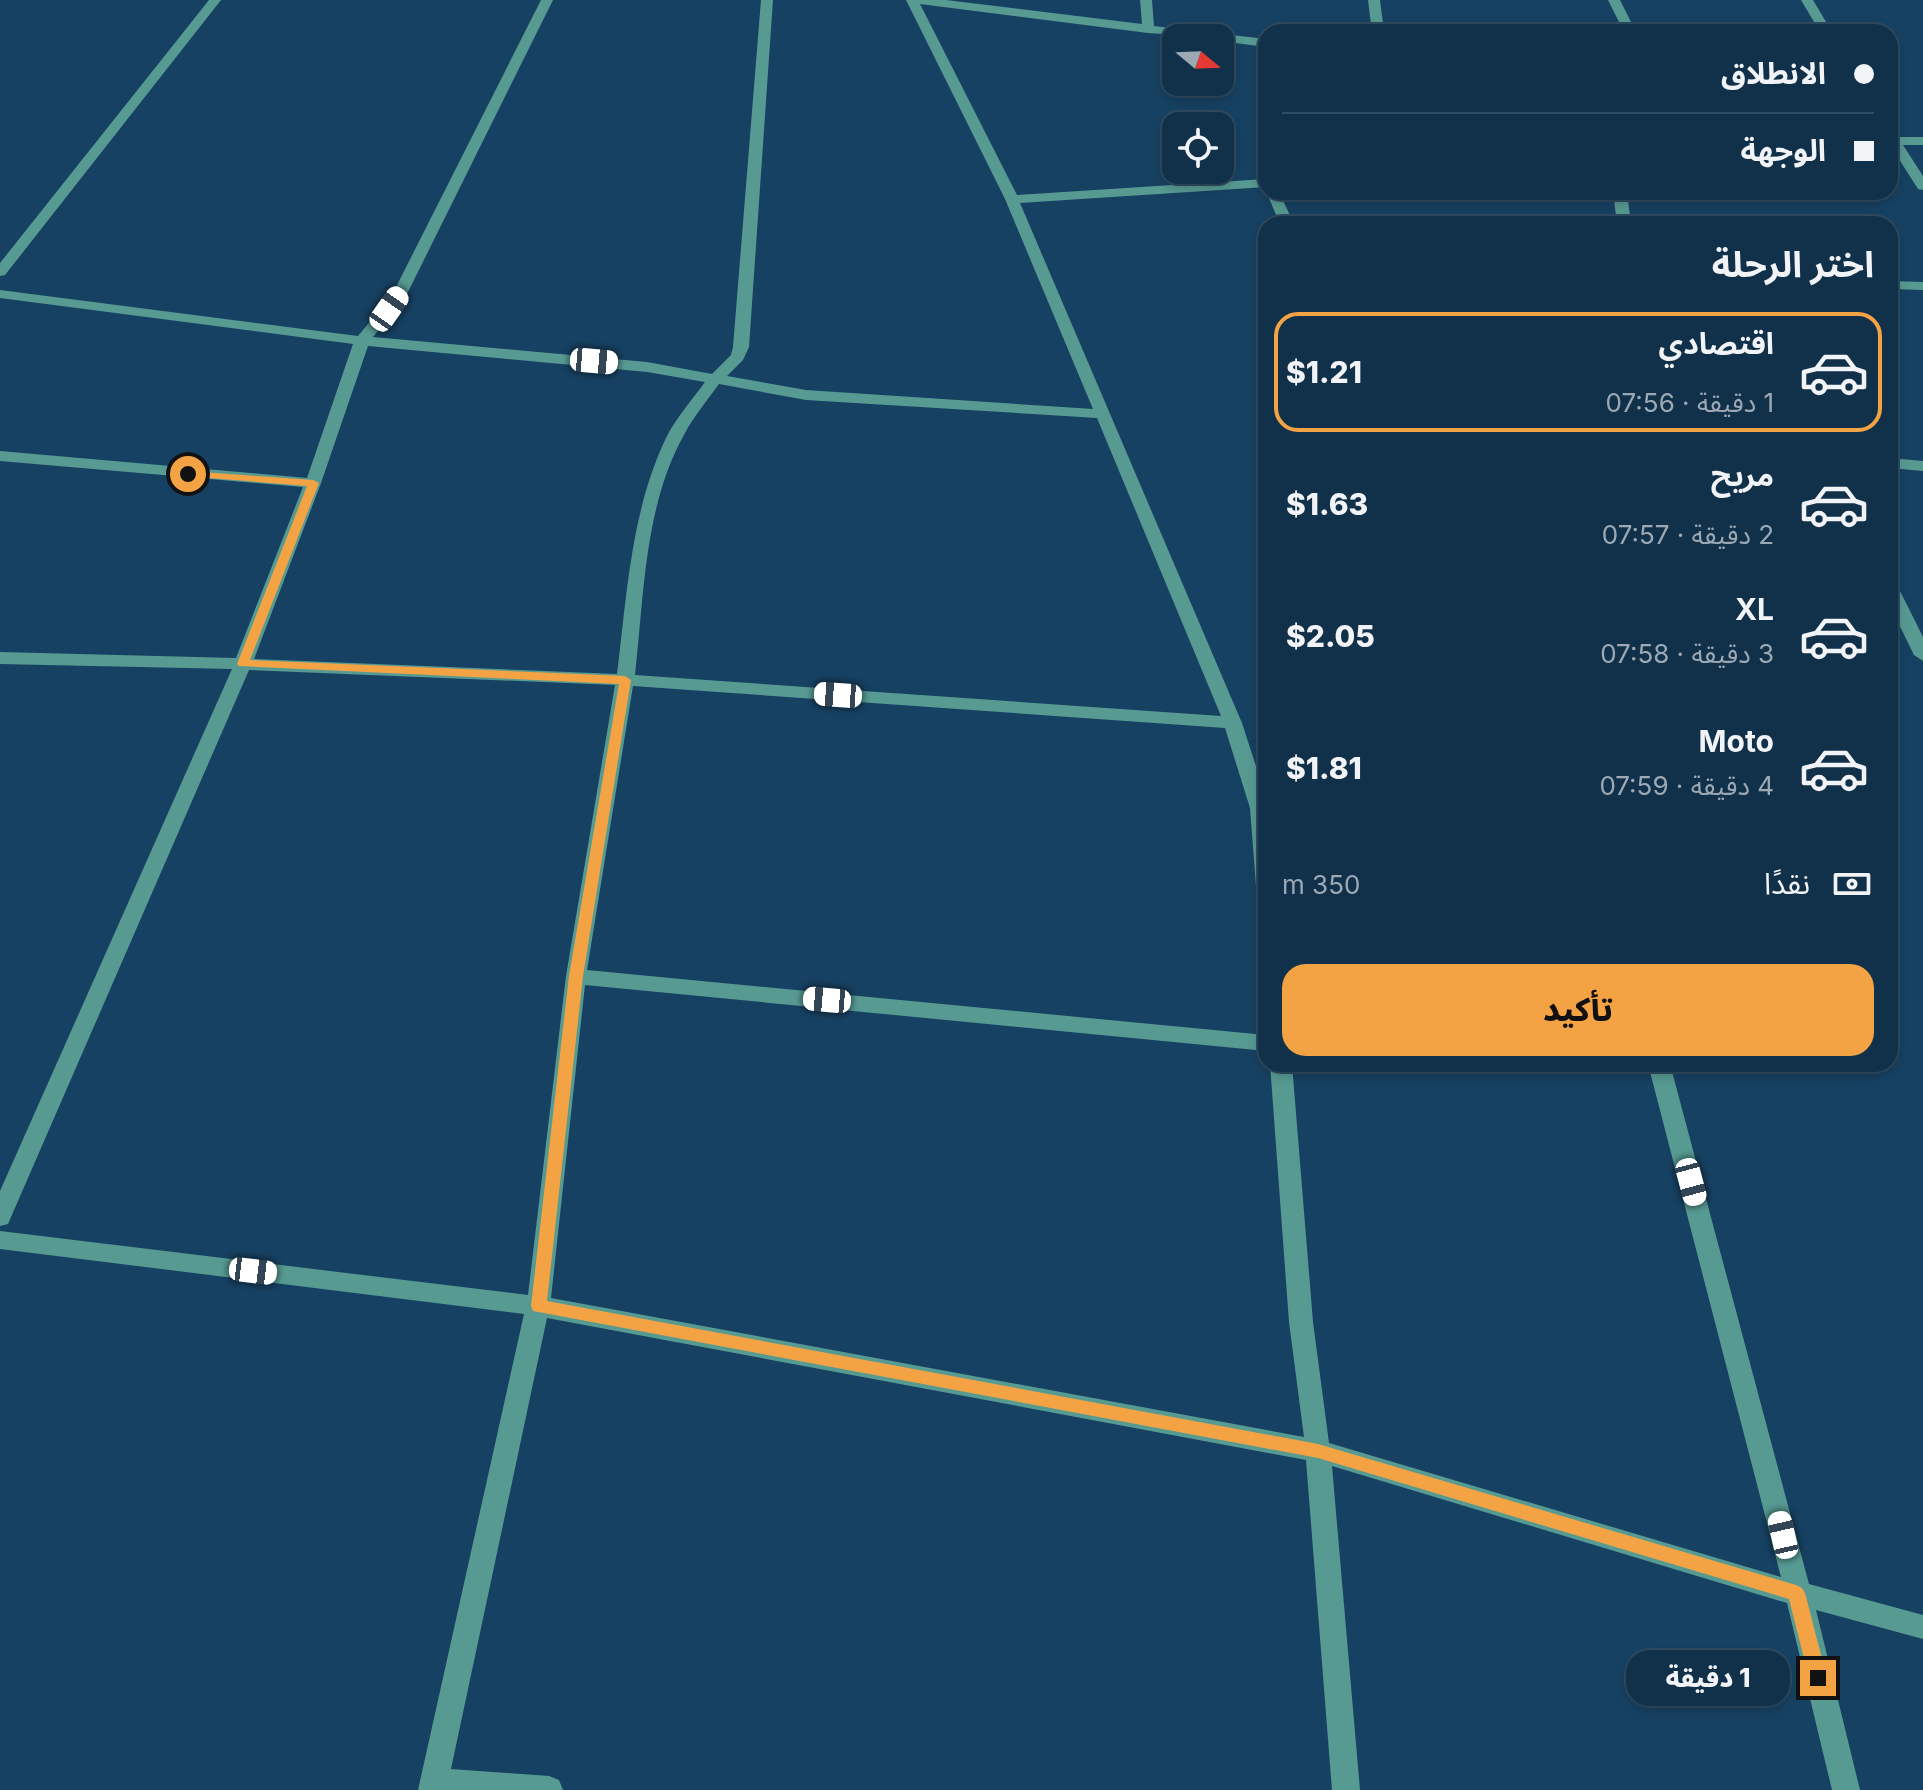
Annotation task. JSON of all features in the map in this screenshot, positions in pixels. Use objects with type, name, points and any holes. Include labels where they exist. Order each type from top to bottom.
[{"type":"street","points":[[0,272],[215,0]]},
{"type":"street","points":[[0,1217],[243,664],[313,483],[362,341],[399,296],[547,0]]},
{"type":"street","points":[[549,1790],[433,1786],[538,1306],[576,976],[625,680],[644,530],[654,490],[675,436],[713,381],[738,357],[741,347],[767,0]]},
{"type":"street","points":[[915,0],[1258,42]]},
{"type":"street","points":[[915,0],[1012,199],[1233,723],[1258,794]]},
{"type":"street","points":[[1146,0],[1148,29]]},
{"type":"street","points":[[1374,0],[1377,24]]},
{"type":"street","points":[[1614,0],[1626,24]]},
{"type":"street","points":[[1807,0],[1821,24]]},
{"type":"street","points":[[1898,139],[1923,141]]},
{"type":"street","points":[[1898,147],[1923,186]]},
{"type":"street","points":[[1012,199],[1258,184]]},
{"type":"street","points":[[1898,285],[1923,286]]},
{"type":"street","points":[[0,294],[362,341],[615,363],[713,381],[849,399],[1104,414]]},
{"type":"street","points":[[0,456],[313,483]]},
{"type":"street","points":[[1898,464],[1923,466]]},
{"type":"street","points":[[1898,605],[1923,655]]},
{"type":"street","points":[[0,658],[243,664],[625,680],[1233,723]]},
{"type":"street","points":[[576,976],[1258,1042]]},
{"type":"street","points":[[1282,1072],[1301,1322],[1318,1451],[1346,1790]]},
{"type":"street","points":[[1661,1072],[1770,1476],[1846,1790]]},
{"type":"street","points":[[0,1240],[538,1306],[1318,1451],[1796,1593],[1923,1627]]},
{"type":"route","points":[[188,474],[313,483],[243,664],[625,680],[576,976],[538,1306],[1318,1451],[1796,1593],[1818,1678]]}]
